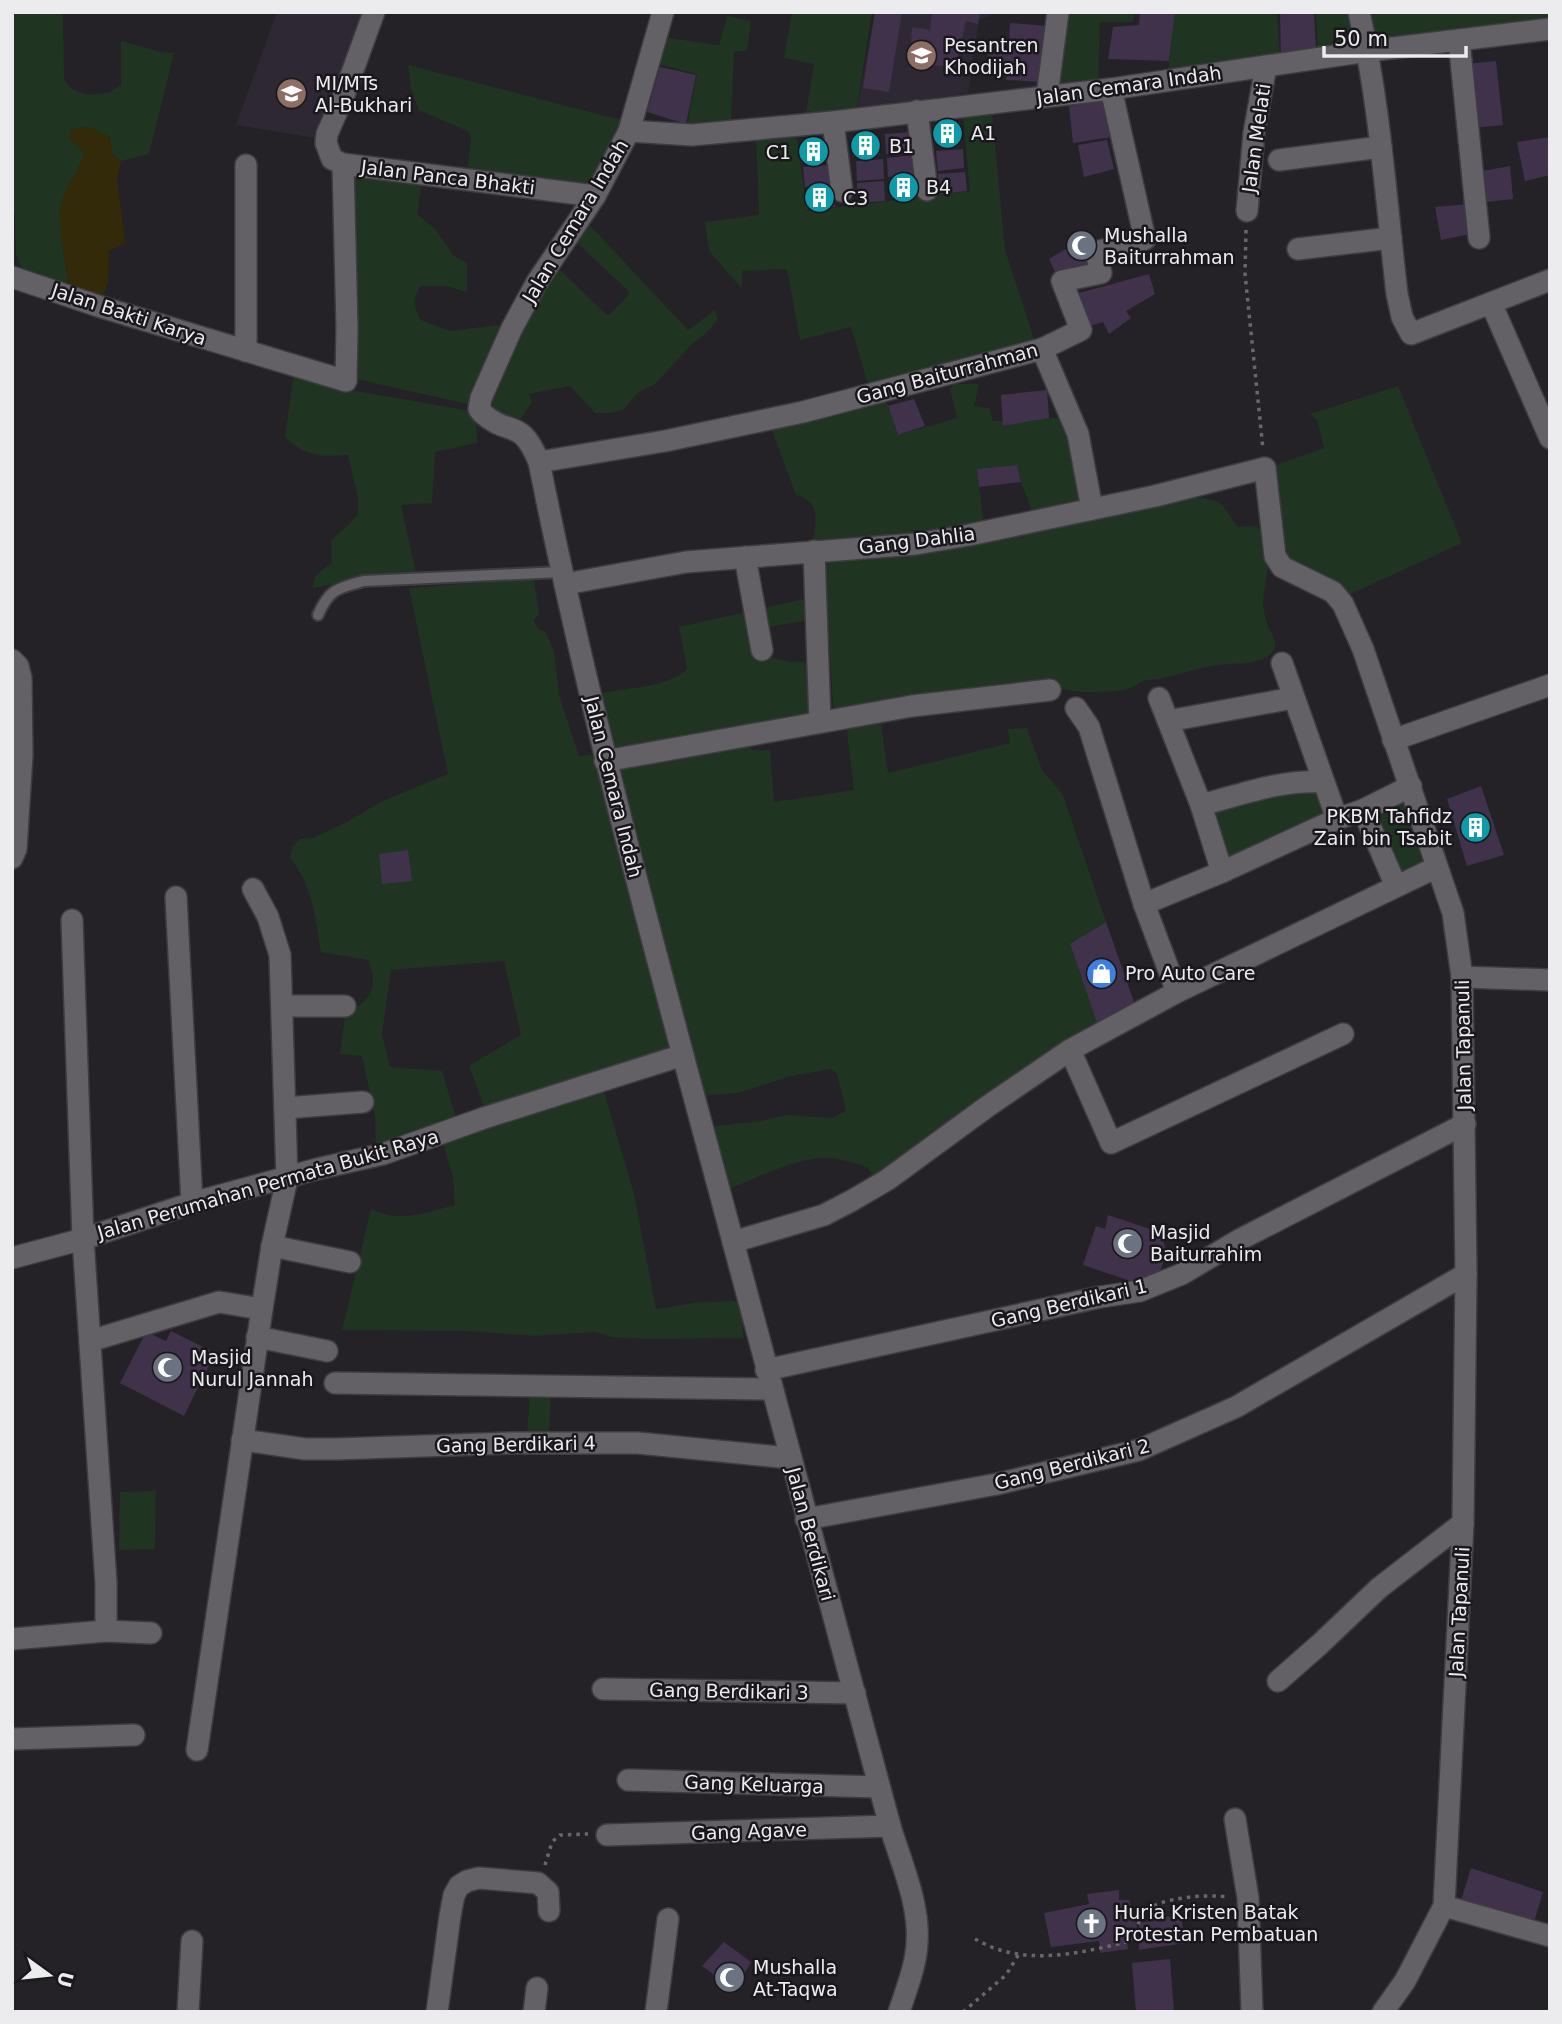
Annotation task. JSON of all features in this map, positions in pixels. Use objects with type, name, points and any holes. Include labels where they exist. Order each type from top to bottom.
[{"type":"street","name":"Jalan Panca Bhakti","points":[[374,12],[327,134],[328,152],[332,159],[343,164],[595,196]]},
{"type":"street","points":[[629,131],[663,12]]},
{"type":"street","points":[[1047,96],[1058,12]]},
{"type":"street","points":[[1359,12],[1368,51],[1402,317],[1411,334],[1550,280]]},
{"type":"street","name":"Jalan Cemara Indah","points":[[683,1055],[605,761],[538,462],[527,438],[521,432],[485,416],[479,409],[512,328],[537,282],[595,196],[629,131],[692,135],[833,121],[1111,89],[1368,51],[1550,29]]},
{"type":"street","points":[[1459,40],[1479,238]]},
{"type":"street","name":"Jalan Melati","points":[[1247,211],[1254,133],[1266,66]]},
{"type":"street","name":"Gang Baiturrahman","points":[[538,462],[665,441],[803,412],[1042,349],[1081,330],[1062,281],[1101,273],[1096,252],[1146,239],[1111,89]]},
{"type":"street","points":[[917,111],[927,190]]},
{"type":"street","points":[[833,121],[842,191]]},
{"type":"street","points":[[1279,160],[1381,148]]},
{"type":"street","name":"Jalan Bakti Karya","points":[[12,276],[346,381],[343,164]]},
{"type":"street","points":[[246,165],[246,351]]},
{"type":"street","points":[[1298,249],[1391,238]]},
{"type":"street","points":[[1491,303],[1550,438]]},
{"type":"street","points":[[1042,349],[1078,434],[1093,509]]},
{"type":"street","name":"Gang Dahlia","points":[[563,578],[686,562],[916,544],[1155,496],[1265,468]]},
{"type":"street","name":"Jalan Tapanuli","points":[[1265,468],[1277,560],[1288,571],[1333,592],[1343,604],[1363,649],[1453,913],[1462,977],[1466,1274],[1463,1523],[1444,1906],[1405,1981],[1383,2012]]},
{"type":"street","points":[[814,551],[820,722]]},
{"type":"street","points":[[745,557],[762,650]]},
{"type":"street","points":[[12,660],[18,666],[21,678],[22,743],[18,825],[12,858]]},
{"type":"street","points":[[1282,663],[1337,820]]},
{"type":"street","points":[[1394,740],[1550,685]]},
{"type":"street","points":[[605,761],[912,706],[1050,690]]},
{"type":"street","points":[[1159,698],[1202,805],[1222,872]]},
{"type":"street","points":[[1168,722],[1293,698]]},
{"type":"street","points":[[1076,709],[1090,731],[1144,904],[1177,992]]},
{"type":"street","points":[[1202,805],[1282,785],[1307,781],[1322,782]]},
{"type":"street","points":[[1144,904],[1363,810],[1410,786]]},
{"type":"street","points":[[1363,810],[1396,886]]},
{"type":"street","points":[[733,1242],[824,1214],[851,1201],[887,1180],[1070,1050],[1177,992],[1437,867]]},
{"type":"street","points":[[197,1750],[257,1337],[272,1246],[287,1179],[281,955],[268,917],[253,888]]},
{"type":"street","points":[[176,897],[192,1203]]},
{"type":"street","points":[[72,920],[83,1239],[107,1631]]},
{"type":"street","points":[[1462,977],[1550,979]]},
{"type":"street","points":[[282,1006],[345,1006]]},
{"type":"street","points":[[1070,1050],[1111,1143],[1343,1034]]},
{"type":"street","name":"Jalan Perumahan Permata Bukit Raya","points":[[12,1258],[83,1239],[192,1203],[383,1154],[484,1118],[683,1055]]},
{"type":"street","name":"Jalan Berdikari","points":[[683,1055],[768,1380],[918,1927],[916,1957],[900,2012]]},
{"type":"street","points":[[285,1108],[363,1102]]},
{"type":"street","name":"Gang Berdikari 1","points":[[335,1383],[768,1380],[1100,1297],[1140,1291],[1182,1273],[1239,1240],[1465,1124]]},
{"type":"street","points":[[272,1246],[350,1262]]},
{"type":"street","name":"Gang Berdikari 2","points":[[806,1519],[997,1484],[1139,1450],[1236,1407],[1466,1274]]},
{"type":"street","points":[[90,1341],[219,1302],[262,1309]]},
{"type":"street","points":[[257,1337],[327,1352]]},
{"type":"street","name":"Gang Berdikari 4","points":[[242,1440],[305,1449],[336,1450],[510,1443],[638,1443],[790,1458]]},
{"type":"street","points":[[1278,1681],[1379,1588],[1463,1523]]},
{"type":"street","points":[[12,1639],[107,1631],[151,1633]]},
{"type":"street","name":"Gang Berdikari 3","points":[[603,1689],[855,1693]]},
{"type":"street","points":[[12,1739],[134,1735]]},
{"type":"street","name":"Gang Keluarga","points":[[628,1780],[880,1787]]},
{"type":"street","points":[[1235,1819],[1248,1898],[1252,2012]]},
{"type":"street","name":"Gang Agave","points":[[607,1835],[890,1826]]},
{"type":"street","points":[[437,2012],[450,1916],[454,1895],[459,1886],[479,1878],[542,1885],[548,1892],[549,1911]]},
{"type":"street","points":[[1444,1906],[1550,1936]]},
{"type":"street","points":[[656,2012],[668,1919]]},
{"type":"street","points":[[188,2012],[192,1941]]},
{"type":"street","points":[[534,2012],[537,1988]]},
{"type":"lane","points":[[318,615],[324,602],[335,590],[364,581],[563,578]]},
{"type":"path","points":[[1247,211],[1245,274],[1265,468]]},
{"type":"path","points":[[542,1885],[547,1855],[552,1842],[560,1835],[607,1835]]},
{"type":"path","points":[[975,1939],[1000,1950],[1019,1954],[1089,1951],[1131,1941],[1142,1914],[1153,1905],[1174,1899],[1219,1896],[1248,1898]]},
{"type":"path","points":[[963,2012],[1006,1975],[1019,1954]]},
{"type":"shaded area","name":"MI/MTs Al-Bukhari","points":[[277,12],[366,12],[321,139],[236,125]]},
{"type":"shaded area","name":"Pesantren Khodijah","points":[[875,12],[999,12],[979,20],[968,93],[857,110]]},
{"type":"green space","points":[[12,12],[63,12],[64,78],[70,88],[88,95],[108,93],[121,85],[121,41],[174,53],[149,154],[121,161],[113,155],[109,136],[69,138],[84,152],[65,193],[60,214],[68,284],[47,280],[22,269],[16,254],[15,213],[12,210]]},
{"type":"green space","points":[[792,12],[872,12],[856,114],[805,119],[814,64],[784,58]]},
{"type":"green space","points":[[1064,12],[1134,12],[1133,22],[1100,22],[1098,84],[1052,91]]},
{"type":"green space","points":[[1175,12],[1277,12],[1280,59],[1168,73]]},
{"type":"green space","points":[[1316,12],[1352,12],[1362,47],[1318,55]]},
{"type":"green space","points":[[1364,12],[1550,12],[1550,24],[1374,46]]},
{"type":"green space","points":[[727,16],[751,21],[747,51],[734,52],[731,125],[686,130],[697,74],[654,63],[662,37],[719,45]]},
{"type":"green space","points":[[408,65],[625,121],[591,189],[467,173],[471,140],[469,132],[419,110],[411,89]]},
{"type":"green space","points":[[991,102],[1005,250],[1037,348],[870,391],[851,327],[800,340],[787,269],[742,271],[742,289],[709,251],[705,222],[759,215],[756,136],[796,132],[807,211],[970,191],[962,105]]},
{"type":"green space","points":[[351,174],[422,181],[417,214],[435,229],[454,256],[467,263],[467,292],[446,286],[421,286],[415,303],[421,320],[450,331],[497,325],[509,327],[476,406],[356,379],[353,242],[356,205],[355,181]]},
{"type":"green space","points":[[585,220],[688,330],[715,310],[718,318],[708,332],[693,343],[655,384],[638,393],[624,409],[612,413],[595,413],[570,386],[529,394],[532,402],[518,423],[492,407],[493,396],[533,307],[558,268],[608,316],[630,293],[574,240]]},
{"type":"green space","points":[[294,372],[339,388],[476,412],[477,443],[435,452],[432,503],[401,505],[416,573],[378,576],[313,588],[316,576],[332,563],[331,541],[358,515],[358,498],[348,455],[329,456],[307,452],[285,437]]},
{"type":"green space","points":[[954,384],[979,384],[974,406],[989,408],[993,421],[1003,421],[1004,426],[1049,418],[1068,418],[1087,504],[1034,516],[1017,465],[977,469],[984,526],[813,545],[816,521],[814,508],[796,495],[769,423],[884,395],[898,435],[957,418],[950,389]]},
{"type":"green space","points":[[1398,386],[1462,543],[1346,596],[1281,563],[1276,465],[1324,448],[1317,420],[1310,414]]},
{"type":"green space","points":[[1184,498],[1204,498],[1220,502],[1238,527],[1256,526],[1265,539],[1268,557],[1264,608],[1275,645],[1267,657],[1254,662],[1213,666],[1147,680],[1123,690],[1085,692],[1049,686],[834,721],[824,557]]},
{"type":"green space","points":[[537,578],[534,581],[539,614],[534,621],[539,630],[545,631],[554,651],[559,695],[579,756],[597,754],[671,1051],[485,1109],[469,1066],[521,1035],[504,961],[391,970],[382,1034],[390,1067],[442,1071],[456,1118],[376,1149],[375,1116],[362,1056],[340,1054],[345,1015],[370,993],[373,979],[371,970],[368,960],[321,952],[308,891],[290,858],[292,847],[300,839],[313,838],[351,820],[380,802],[448,774],[409,588]]},
{"type":"green space","points":[[813,597],[813,619],[764,628],[767,656],[790,662],[813,661],[811,715],[771,720],[611,751],[599,693],[669,680],[687,669],[679,627]]},
{"type":"green space","points":[[880,716],[888,773],[1010,743],[1008,729],[1027,728],[1042,770],[1063,795],[1106,922],[1070,945],[1097,1023],[1015,1076],[877,1182],[867,1167],[829,1158],[804,1161],[778,1169],[729,1189],[709,1127],[787,1115],[832,1118],[846,1111],[837,1074],[831,1069],[791,1076],[738,1093],[700,1096],[616,763],[745,739],[752,750],[770,750],[774,802],[854,790],[846,723]]},
{"type":"green space","points":[[1315,788],[1328,819],[1228,862],[1210,808]]},
{"type":"green space","points":[[1406,798],[1430,863],[1398,876],[1370,812]]},
{"type":"green space","points":[[603,1088],[634,1194],[656,1309],[700,1302],[739,1301],[744,1338],[646,1339],[611,1337],[596,1332],[535,1336],[468,1331],[342,1330],[371,1209],[403,1216],[455,1205],[453,1179],[442,1138]]},
{"type":"green space","points":[[530,1393],[551,1393],[549,1435],[527,1435]]},
{"type":"green space","points":[[156,1491],[155,1549],[119,1550],[120,1492]]},
{"type":"sand","points":[[88,127],[109,136],[113,155],[121,161],[117,178],[125,243],[109,251],[108,282],[103,296],[77,290],[68,284],[60,223],[62,200],[84,152],[69,138],[72,128]]},
{"type":"building","points":[[875,12],[902,12],[889,92],[863,88]]},
{"type":"building","points":[[932,12],[980,12],[978,24],[966,21],[956,66],[910,65],[912,27],[930,30]]},
{"type":"building","points":[[1140,12],[1175,12],[1169,61],[1108,59],[1113,27],[1139,25]]},
{"type":"building","points":[[1314,12],[1316,48],[1281,55],[1280,13]]},
{"type":"building","points":[[1010,23],[1049,26],[1046,82],[1006,80],[1007,73],[986,73],[988,53],[1008,54]]},
{"type":"building","points":[[1496,61],[1503,125],[1473,128],[1467,64]]},
{"type":"building","points":[[660,67],[696,75],[686,124],[647,112]]},
{"type":"building","points":[[1109,100],[1118,136],[1073,143],[1069,106]]},
{"type":"building","name":"A1","points":[[960,122],[962,142],[935,144],[933,124]]},
{"type":"building","points":[[911,132],[913,152],[886,154],[885,134]]},
{"type":"building","name":"B1","points":[[878,135],[880,155],[853,157],[851,137]]},
{"type":"building","points":[[1550,137],[1550,175],[1525,181],[1517,142]]},
{"type":"building","points":[[1107,140],[1114,169],[1084,177],[1078,145]]},
{"type":"building","name":"C1","points":[[827,141],[828,160],[801,163],[800,143]]},
{"type":"building","points":[[963,149],[964,168],[938,171],[936,151]]},
{"type":"building","points":[[914,155],[915,175],[888,177],[887,158]]},
{"type":"building","points":[[883,159],[884,179],[857,181],[856,161]]},
{"type":"building","points":[[830,165],[832,185],[805,187],[803,167]]},
{"type":"building","points":[[1510,166],[1513,199],[1478,203],[1477,172]]},
{"type":"building","points":[[965,172],[967,191],[940,194],[938,174]]},
{"type":"building","name":"B4","points":[[916,176],[917,196],[891,198],[889,179]]},
{"type":"building","points":[[884,181],[885,201],[858,203],[857,183]]},
{"type":"building","name":"C3","points":[[833,187],[835,207],[807,209],[806,189]]},
{"type":"building","points":[[1469,204],[1476,233],[1441,240],[1435,207]]},
{"type":"building","name":"Mushalla Baiturrahman","points":[[1091,234],[1097,271],[1059,280],[1049,259]]},
{"type":"building","points":[[1149,274],[1155,294],[1126,311],[1131,318],[1109,334],[1103,322],[1084,328],[1072,295]]},
{"type":"building","points":[[1047,390],[1049,418],[1003,426],[1001,395]]},
{"type":"building","points":[[914,399],[925,426],[898,435],[888,406]]},
{"type":"building","points":[[1017,465],[1021,482],[979,487],[977,469]]},
{"type":"building","name":"PKBM Tahfidz Zain bin Tsabit","points":[[1481,786],[1504,855],[1467,866],[1447,799]]},
{"type":"building","points":[[408,850],[412,881],[382,884],[379,854]]},
{"type":"building","name":"Pro Auto Care","points":[[1106,922],[1134,1002],[1097,1023],[1070,944]]},
{"type":"building","name":"Masjid Baiturrahim","points":[[1108,1215],[1162,1233],[1166,1254],[1157,1280],[1145,1286],[1083,1265],[1096,1226],[1105,1229]]},
{"type":"building","name":"Masjid Nurul Jannah","points":[[171,1331],[215,1353],[184,1416],[120,1383],[146,1332],[166,1341]]},
{"type":"building","points":[[1471,1868],[1543,1892],[1533,1925],[1460,1904]]},
{"type":"building","name":"Huria Kristen Batak Protestan Pembatuan","points":[[1119,1890],[1119,1900],[1129,1900],[1139,1934],[1126,1938],[1128,1949],[1100,1953],[1099,1941],[1051,1947],[1044,1913],[1089,1904],[1087,1894]]},
{"type":"building","points":[[1181,1914],[1185,1943],[1139,1950],[1139,1923]]},
{"type":"building","name":"Mushalla At-Taqwa","points":[[724,1942],[751,1962],[735,1990],[702,1966]]},
{"type":"building","points":[[1170,1959],[1174,2012],[1136,2012],[1132,1963]]},
{"type":"place","name":"Pesantren Khodijah","points":[[921,56]]},
{"type":"place","name":"MI/MTs Al-Bukhari","points":[[292,94]]},
{"type":"place","name":"A1","points":[[948,133]]},
{"type":"place","name":"B1","points":[[866,146]]},
{"type":"place","name":"C1","points":[[814,152]]},
{"type":"place","name":"B4","points":[[903,187]]},
{"type":"place","name":"C3","points":[[820,198]]},
{"type":"place","name":"Mushalla Baiturrahman","points":[[1081,246]]},
{"type":"place","name":"PKBM Tahfidz Zain bin Tsabit","points":[[1475,827]]},
{"type":"place","name":"Pro Auto Care","points":[[1102,973]]},
{"type":"place","name":"Masjid Baiturrahim","points":[[1127,1243]]},
{"type":"place","name":"Masjid Nurul Jannah","points":[[168,1368]]},
{"type":"place","name":"Huria Kristen Batak Protestan Pembatuan","points":[[1091,1923]]},
{"type":"place","name":"Mushalla At-Taqwa","points":[[730,1978]]}]
